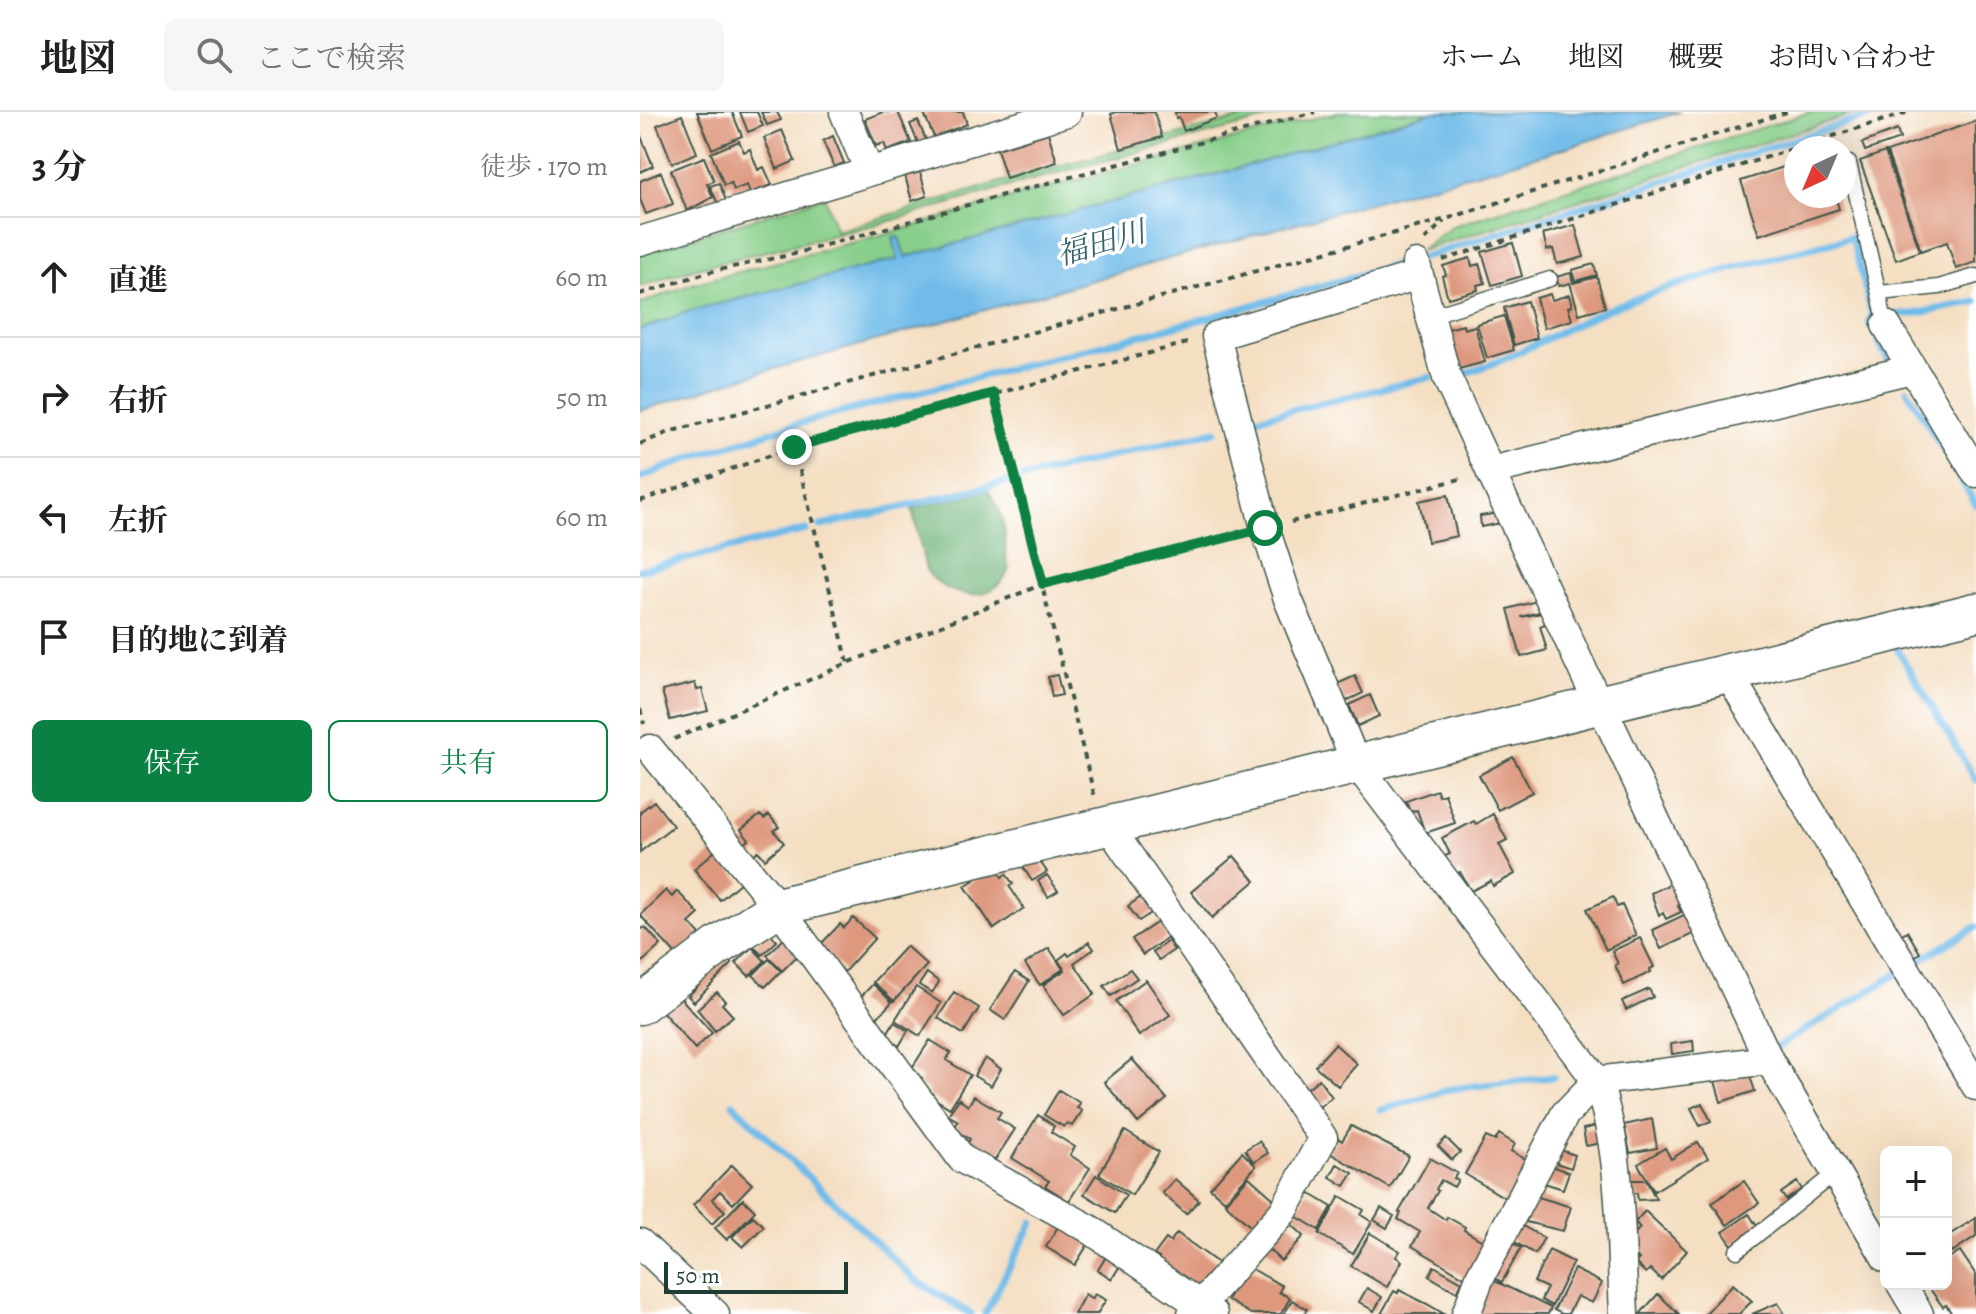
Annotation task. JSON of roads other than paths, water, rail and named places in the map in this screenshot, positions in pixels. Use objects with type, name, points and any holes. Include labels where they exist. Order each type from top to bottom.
[{"type":"street","points":[[844,112],[869,171]]},
{"type":"street","points":[[640,241],[869,171],[998,122],[1067,112]]},
{"type":"street","points":[[1624,1314],[1617,1185],[1607,1108],[1597,1081],[1356,763],[1288,599],[1265,528],[1216,336],[1419,262],[1447,378],[1490,471],[1769,1060],[1880,1248]]},
{"type":"street","points":[[1886,325],[1976,473]]},
{"type":"street","points":[[1490,471],[1912,369]]},
{"type":"street","points":[[640,1005],[718,946],[778,907],[1976,612]]},
{"type":"street","points":[[1729,675],[1976,1086]]},
{"type":"street","points":[[650,749],[778,907],[962,1159],[1088,1228],[1202,1311],[1283,1212],[1323,1138],[1108,825]]},
{"type":"street","points":[[1466,1314],[1480,1277],[1565,1114],[1589,1093],[1597,1081],[1769,1060]]},
{"type":"street","points":[[640,1243],[715,1314]]},
{"type":"street","points":[[1905,1290],[1919,1314]]},
{"type":"lane","points":[[1856,193],[1886,325]]},
{"type":"lane","points":[[1879,293],[1939,287],[1976,276]]},
{"type":"lane","points":[[1430,316],[1550,279]]},
{"type":"lane","points":[[1737,1251],[1835,1173]]},
{"type":"water","name":"福田川","points":[[1432,112],[1680,112],[1548,153],[731,381],[640,411],[640,330],[687,312],[898,259],[893,238],[899,237],[905,257],[1258,163]]},
{"type":"waterway","points":[[640,478],[687,459],[793,425],[1207,318],[1421,258],[1881,112]]},
{"type":"waterway","points":[[1455,376],[1515,354],[1592,316],[1640,297],[1730,269],[1852,237],[1872,314],[1869,322],[1888,360]]},
{"type":"waterway","points":[[1900,314],[1976,302]]},
{"type":"waterway","points":[[1245,421],[1431,377]]},
{"type":"waterway","points":[[1907,390],[1976,505]]},
{"type":"waterway","points":[[1023,478],[1216,431]]},
{"type":"waterway","points":[[821,526],[1011,481]]},
{"type":"waterway","points":[[640,570],[806,530]]},
{"type":"waterway","points":[[1896,647],[1976,780]]},
{"type":"waterway","points":[[1912,965],[1976,927]]},
{"type":"waterway","points":[[1776,1052],[1774,1049],[1899,973]]},
{"type":"waterway","points":[[1381,1110],[1451,1089],[1553,1077]]},
{"type":"waterway","points":[[733,1104],[915,1280],[971,1314]]},
{"type":"waterway","points":[[985,1314],[1033,1222]]}]
